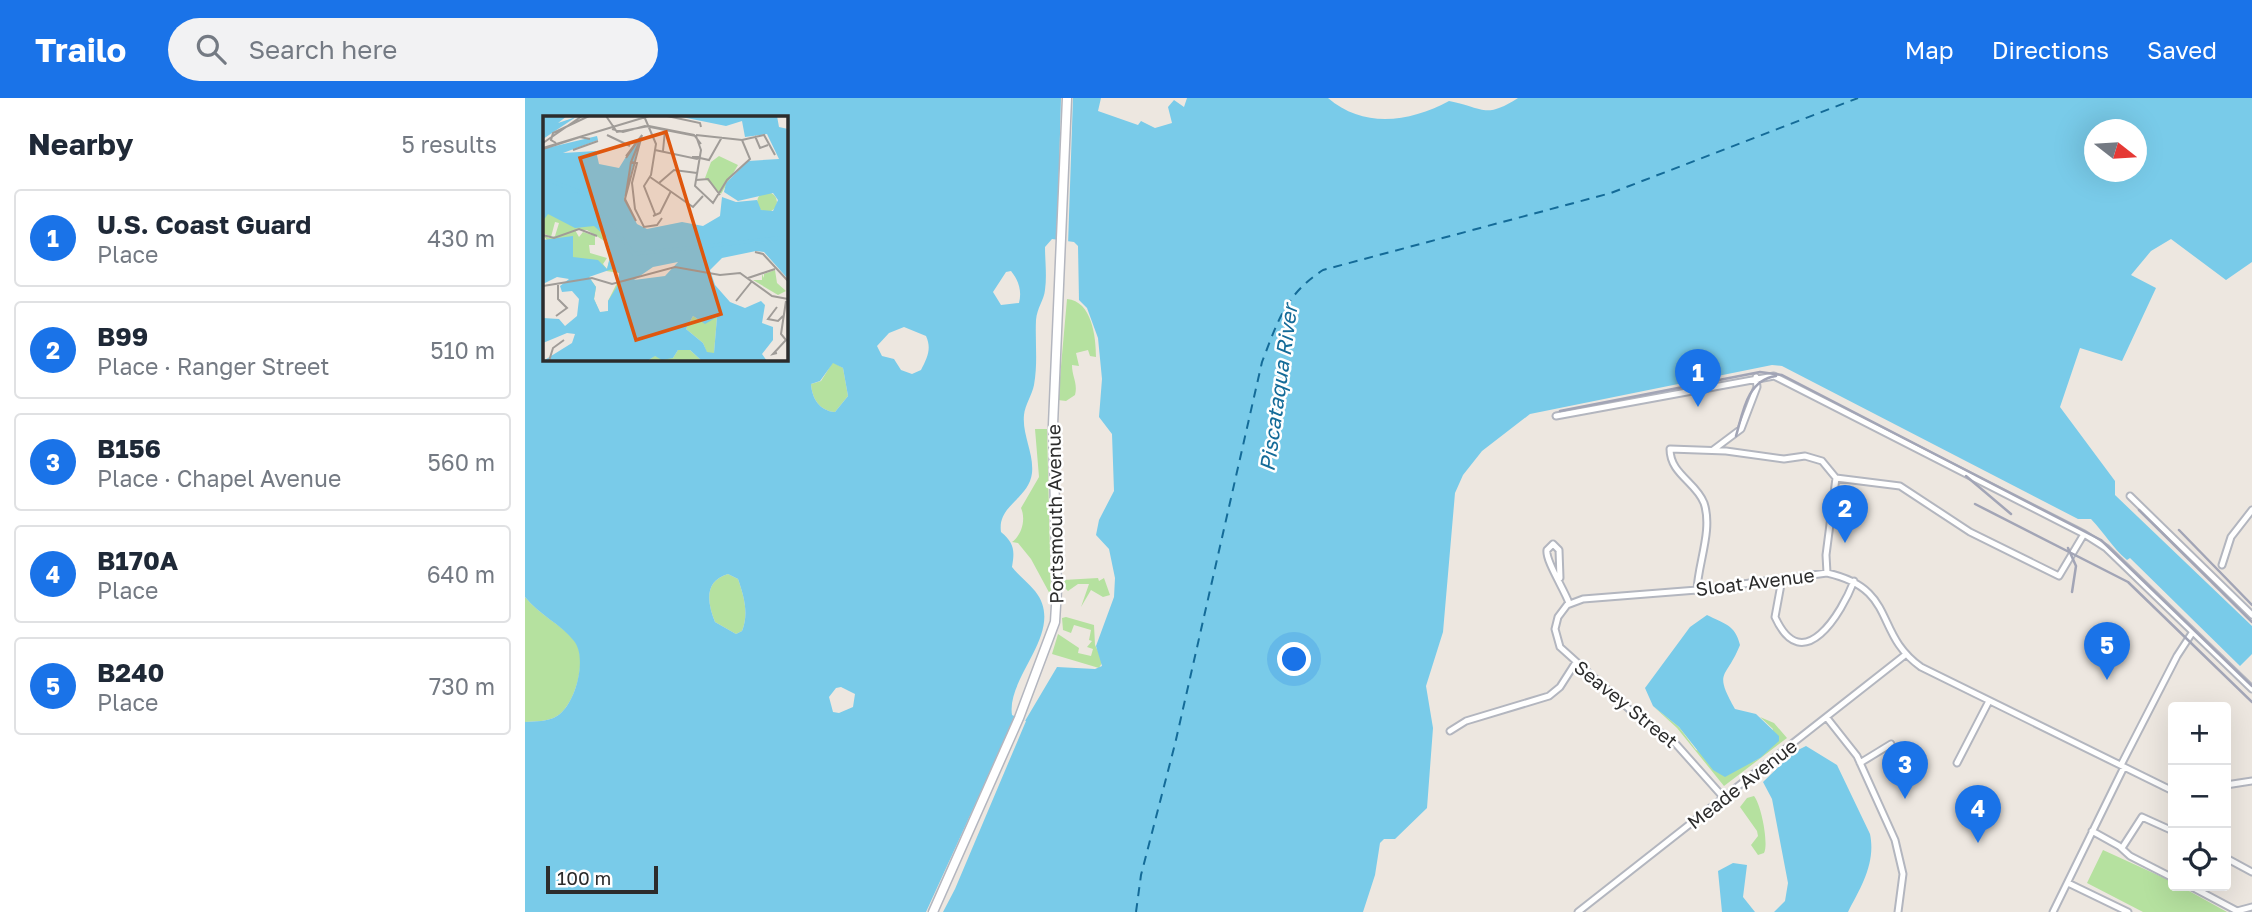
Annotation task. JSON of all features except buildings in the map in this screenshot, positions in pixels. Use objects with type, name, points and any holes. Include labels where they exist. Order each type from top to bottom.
[{"type":"main road","name":"Portsmouth Avenue","points":[[933,912],[952,874],[1023,707],[1055,622],[1057,589],[1053,425],[1067,98]]},
{"type":"street","points":[[1556,416],[1756,377],[1774,376],[2084,534],[2106,548],[2252,689]]},
{"type":"street","points":[[1713,450],[1741,429],[1758,387],[1756,377]]},
{"type":"street","points":[[1697,590],[1705,534],[1704,504],[1672,464],[1670,449],[1713,450],[1784,459],[1805,456],[1822,461],[1836,478],[1900,486],[1970,532],[2059,576],[2084,534]]},
{"type":"street","points":[[1827,573],[1826,555],[1836,478]]},
{"type":"street","points":[[2130,496],[2252,615]]},
{"type":"street","points":[[2222,565],[2231,537],[2252,510]]},
{"type":"street","points":[[1560,578],[1559,550],[1553,544],[1546,550],[1546,559],[1560,578],[1569,603]]},
{"type":"street","name":"Sloat Avenue","points":[[1569,603],[1827,573],[1854,581],[1879,604],[1893,640],[1905,655],[1929,671],[2168,789]]},
{"type":"street","points":[[1782,579],[1775,617],[1785,633],[1801,642],[1812,640],[1830,627],[1841,612],[1854,581]]},
{"type":"street","name":"Seavey Street","points":[[1569,603],[1558,617],[1556,636],[1560,648],[1675,743],[1724,799]]},
{"type":"street","points":[[2053,912],[2122,766],[2177,656],[2192,633]]},
{"type":"street","name":"Meade Avenue","points":[[1578,912],[1905,655]]},
{"type":"street","points":[[1450,731],[1466,721],[1549,696],[1560,687],[1576,662]]},
{"type":"street","points":[[1957,763],[1989,701]]},
{"type":"street","points":[[1827,718],[1852,748],[1860,763],[1901,857],[1903,885],[1898,912]]},
{"type":"street","points":[[1860,763],[1891,744]]},
{"type":"street","points":[[2231,784],[2252,781]]},
{"type":"street","points":[[2122,848],[2142,817],[2168,829]]},
{"type":"street","points":[[2092,831],[2122,848],[2130,856],[2168,875]]},
{"type":"street","points":[[2231,861],[2252,872]]},
{"type":"street","points":[[2068,883],[2128,912]]},
{"type":"street","points":[[2200,891],[2238,911],[2252,907]]},
{"type":"green space","points":[[1067,299],[1082,306],[1091,321],[1096,357],[1090,356],[1088,350],[1076,353],[1079,366],[1072,365],[1075,395],[1066,401],[1058,400]]},
{"type":"green space","points":[[833,362],[843,368],[848,396],[835,412],[818,403],[811,384],[821,381]]},
{"type":"green space","points":[[1035,429],[1047,429],[1051,596],[1031,559],[1018,543],[1012,542],[1022,526],[1021,508],[1039,477]]},
{"type":"green space","points":[[728,574],[738,579],[745,605],[744,625],[742,631],[736,634],[715,622],[709,600],[711,587],[720,577]]},
{"type":"green space","points":[[1098,578],[1099,581],[1104,578],[1110,595],[1103,597],[1091,590],[1081,607],[1089,584],[1078,584],[1068,591],[1062,585],[1063,580]]},
{"type":"green space","points":[[525,597],[563,629],[579,649],[578,681],[569,702],[557,716],[541,721],[525,722]]},
{"type":"green space","points":[[1062,618],[1094,625],[1095,645],[1103,661],[1099,668],[1052,654],[1058,634],[1079,648],[1078,653],[1091,656],[1093,649],[1087,647],[1092,641],[1089,640],[1091,630],[1074,625],[1071,633],[1063,630]]},
{"type":"green space","points":[[1653,706],[1679,727],[1696,750],[1752,762],[1760,758],[1773,729],[1760,717],[1774,723],[1787,738],[1724,786],[1677,728]]},
{"type":"green space","points":[[1754,796],[1762,815],[1766,841],[1764,853],[1758,855],[1751,845],[1758,836],[1757,831],[1740,807],[1747,798]]},
{"type":"green space","points":[[2103,850],[2168,880],[2168,891],[2189,891],[2227,912],[2143,912],[2087,883]]},
{"type":"water","name":"Piscataqua River","points":[[525,98],[1101,98],[1098,111],[1138,125],[1141,121],[1155,128],[1172,123],[1168,107],[1174,100],[1184,107],[1187,98],[1328,98],[1357,114],[1387,119],[1419,114],[1449,101],[1490,110],[1498,109],[1518,98],[2252,98],[2252,262],[2226,280],[2171,239],[2151,251],[2131,275],[2156,288],[2122,361],[2080,348],[2060,407],[2115,481],[2115,495],[2252,626],[2252,654],[2240,666],[2130,558],[2127,560],[2121,555],[2091,519],[2078,519],[1782,366],[1772,365],[1530,414],[1482,451],[1463,475],[1455,493],[1443,632],[1426,686],[1433,728],[1427,808],[1395,839],[1384,839],[1380,843],[1375,875],[1363,912],[525,912],[525,722],[557,716],[574,692],[580,658],[574,641],[525,597]],"holes":[[[1052,239],[1074,242],[1078,246],[1079,300],[1087,308],[1098,338],[1102,379],[1099,417],[1112,434],[1114,491],[1099,520],[1096,535],[1109,549],[1115,578],[1114,597],[1096,646],[1102,666],[1095,669],[1057,667],[1025,721],[1012,715],[1013,700],[1040,638],[1044,622],[1043,606],[1035,591],[1012,567],[1013,547],[1001,532],[1001,523],[1008,508],[1030,482],[1032,473],[1024,415],[1035,377],[1036,320],[1045,290],[1045,247]],[[1011,271],[1019,286],[1019,303],[1001,305],[993,292],[1006,272]],[[904,327],[926,336],[928,341],[929,349],[921,370],[912,374],[901,370],[894,359],[882,356],[877,346],[889,333]],[[833,363],[843,368],[848,396],[835,412],[818,403],[811,384],[820,381]],[[728,574],[738,579],[744,598],[745,618],[742,631],[736,634],[715,622],[709,600],[711,587],[720,577]],[[841,687],[855,694],[853,707],[839,713],[833,712],[829,697],[836,688]]]},
{"type":"water","points":[[1707,615],[1724,623],[1738,638],[1740,645],[1723,681],[1735,709],[1756,714],[1779,736],[1779,741],[1760,758],[1725,777],[1713,770],[1679,727],[1653,706],[1645,688],[1690,627]]},
{"type":"water","points":[[1806,746],[1837,765],[1870,834],[1869,865],[1848,912],[1774,912],[1785,901],[1788,883],[1772,799],[1763,782],[1794,752]]},
{"type":"water","points":[[1733,863],[1747,865],[1743,897],[1755,912],[1722,912],[1718,871]]},
{"type":"pier","points":[[1061,98],[1073,98],[1068,245],[1057,243]]},
{"type":"pier","points":[[1015,717],[1026,721],[955,889],[943,912],[926,912]]},
{"type":"ferry route","points":[[1136,912],[1141,875],[1175,744],[1262,362],[1278,321],[1291,299],[1323,270],[1611,193],[1858,98]]},
{"type":"railway","points":[[1560,411],[1760,372],[1782,375],[2101,540],[2252,686]]},
{"type":"railway","points":[[1736,436],[1752,390],[1766,379],[1776,376]]},
{"type":"railway","points":[[1966,476],[2011,514]]},
{"type":"railway","points":[[1975,504],[2128,582],[2252,702]]},
{"type":"railway","points":[[2139,510],[2252,622]]},
{"type":"railway","points":[[2179,530],[2252,605]]},
{"type":"railway","points":[[2068,548],[2076,566],[2072,592]]},
{"type":"place","name":"U.S. Coast Guard","points":[[1698,407]]},
{"type":"place","name":"B99","points":[[1845,543]]},
{"type":"place","name":"B240","points":[[2107,680]]},
{"type":"place","name":"B156","points":[[1905,799]]},
{"type":"place","name":"B170A","points":[[1978,843]]}]
